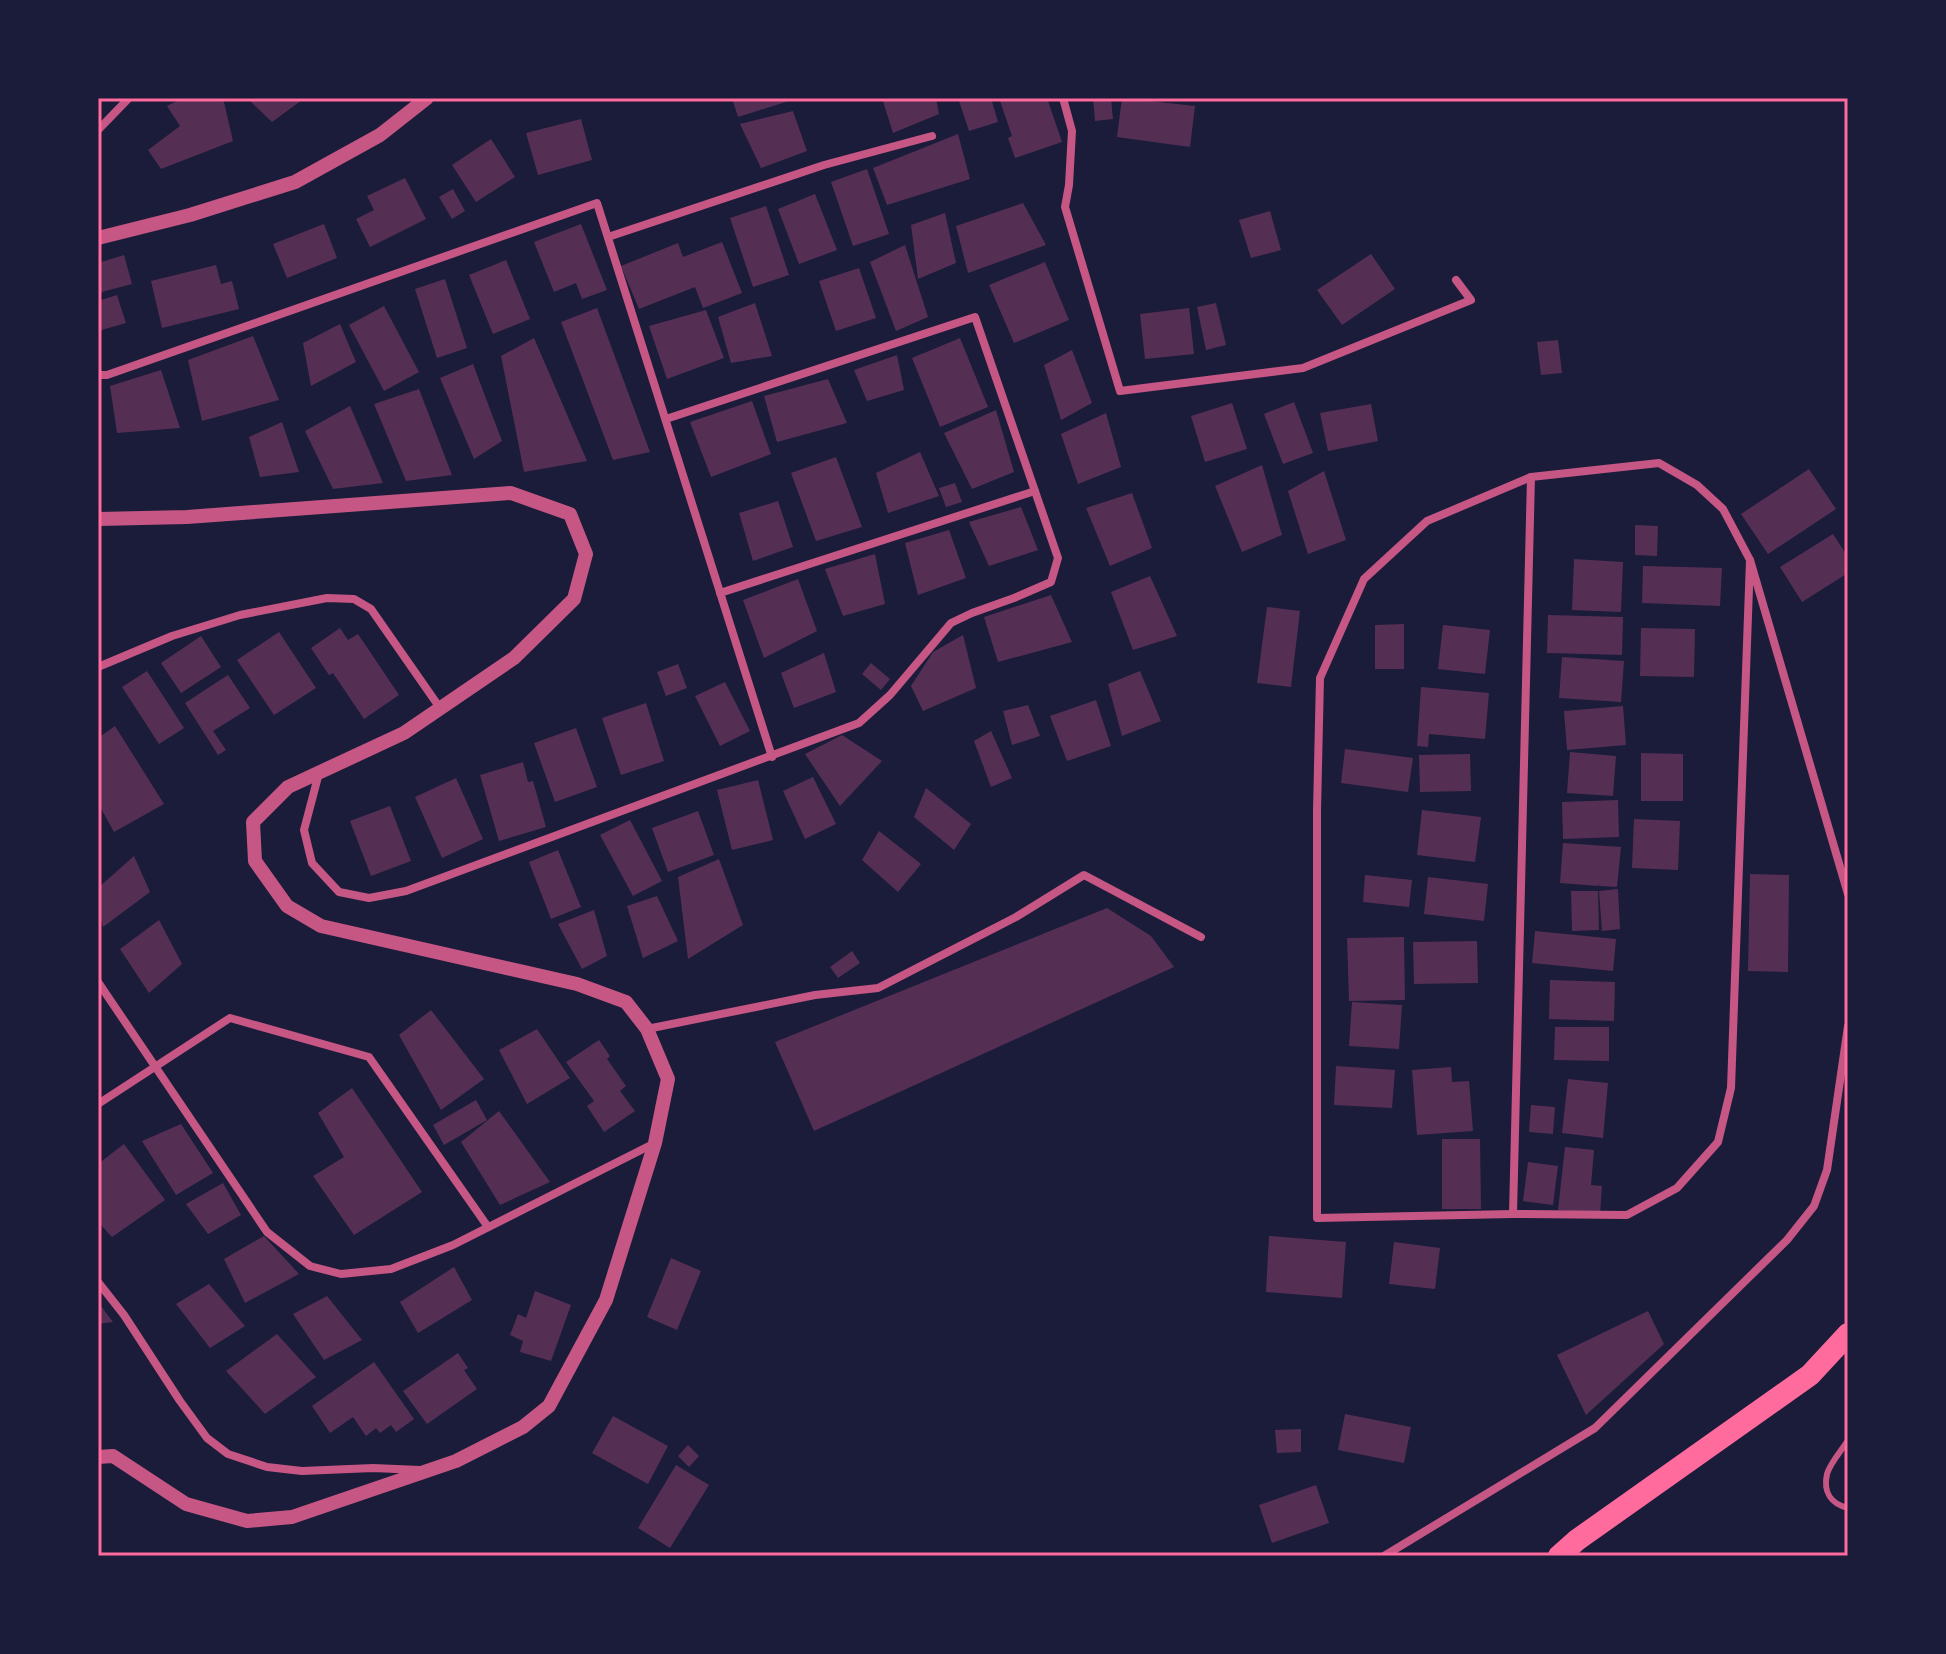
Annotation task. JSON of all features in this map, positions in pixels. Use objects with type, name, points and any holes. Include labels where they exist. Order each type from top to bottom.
[{"type":"highway","points":[[1559,1556],[1577,1540],[1810,1375],[1848,1334]]},
{"type":"street","points":[[98,130],[129,98]]},
{"type":"street","points":[[98,238],[190,215],[295,182],[380,135],[427,98]]},
{"type":"street","points":[[1063,98],[1072,131],[1065,207],[1120,391],[1303,368],[1471,300],[1456,280]]},
{"type":"street","points":[[608,237],[824,165],[932,136]]},
{"type":"street","points":[[98,375],[107,375],[597,203],[772,757]]},
{"type":"street","points":[[319,773],[304,830],[312,863],[339,892],[369,898],[406,891],[859,723],[890,695],[951,623],[1051,582],[1058,558],[975,317],[666,419]]},
{"type":"street","points":[[1750,560],[1731,1088],[1718,1142],[1677,1188],[1627,1215],[1317,1218],[1320,678],[1364,579],[1427,521],[1531,477],[1659,463],[1697,485],[1723,509],[1750,560],[1848,894]]},
{"type":"street","points":[[1513,1214],[1531,477]]},
{"type":"street","points":[[720,593],[1035,491]]},
{"type":"street","points":[[98,519],[187,517],[511,493],[570,514],[586,554],[574,599],[514,658],[404,733],[288,787],[253,822],[255,861],[287,906],[321,926],[577,984],[626,1002],[647,1029],[668,1079],[655,1143],[606,1300],[549,1406],[523,1427],[456,1461],[292,1517],[247,1521],[186,1504],[113,1456],[98,1457]]},
{"type":"street","points":[[98,667],[172,636],[240,615],[327,598],[354,599],[371,609],[440,708]]},
{"type":"street","points":[[647,1029],[815,995],[878,988],[1016,917],[1084,875],[1201,937]]},
{"type":"street","points":[[98,982],[267,1232],[310,1266],[341,1274],[391,1269],[453,1245],[655,1143]]},
{"type":"street","points":[[98,1104],[230,1018],[369,1057],[488,1227]]},
{"type":"street","points":[[1384,1556],[1595,1428],[1787,1240],[1814,1206],[1827,1170],[1848,1026]]},
{"type":"street","points":[[98,1282],[124,1315],[207,1438],[228,1454],[267,1467],[302,1471],[373,1468],[429,1470]]},
{"type":"lane","points":[[1848,1440],[1827,1472],[1827,1491],[1836,1505],[1848,1508]]},
{"type":"building","points":[[183,98],[223,98],[233,141],[161,169],[148,150],[180,126],[167,106]]},
{"type":"building","points":[[247,98],[301,98],[302,100],[272,122]]},
{"type":"building","points":[[732,98],[791,98],[792,100],[738,117]]},
{"type":"building","points":[[882,98],[936,98],[939,114],[893,133]]},
{"type":"building","points":[[958,98],[991,98],[998,122],[969,131]]},
{"type":"building","points":[[999,98],[1047,98],[1062,142],[1015,158],[1008,138],[1012,136]]},
{"type":"building","points":[[1093,98],[1111,98],[1113,119],[1095,121]]},
{"type":"building","points":[[1122,98],[1195,106],[1190,147],[1117,137]]},
{"type":"building","points":[[793,111],[807,151],[761,168],[740,124]]},
{"type":"building","points":[[581,119],[592,160],[538,175],[526,133]]},
{"type":"building","points":[[958,134],[970,179],[887,205],[873,168]]},
{"type":"building","points":[[491,139],[515,177],[476,202],[452,165]]},
{"type":"building","points":[[867,169],[889,234],[853,246],[831,182]]},
{"type":"building","points":[[405,178],[426,219],[370,247],[356,219],[374,210],[367,196]]},
{"type":"building","points":[[453,189],[465,211],[452,219],[439,197]]},
{"type":"building","points":[[815,194],[837,250],[799,264],[778,209]]},
{"type":"building","points":[[1023,203],[1046,245],[968,273],[956,226]]},
{"type":"building","points":[[766,206],[789,275],[753,287],[730,218]]},
{"type":"building","points":[[1270,211],[1281,250],[1251,258],[1239,220]]},
{"type":"building","points":[[945,213],[956,263],[918,279],[911,225]]},
{"type":"building","points":[[324,224],[337,258],[287,278],[273,244]]},
{"type":"building","points":[[581,224],[607,290],[582,299],[576,283],[554,292],[534,242]]},
{"type":"building","points":[[722,242],[742,293],[703,308],[695,287],[639,309],[621,266],[678,243],[683,257]]},
{"type":"building","points":[[905,245],[928,317],[896,331],[870,262]]},
{"type":"building","points":[[1371,254],[1395,289],[1342,325],[1317,290]]},
{"type":"building","points":[[124,255],[132,284],[98,293],[98,263]]},
{"type":"building","points":[[506,260],[530,319],[493,334],[469,275]]},
{"type":"building","points":[[1045,262],[1069,320],[1014,343],[989,285]]},
{"type":"building","points":[[216,265],[221,284],[232,281],[239,309],[162,328],[151,281]]},
{"type":"building","points":[[859,268],[876,318],[836,331],[819,281]]},
{"type":"building","points":[[445,279],[467,348],[437,358],[415,289]]},
{"type":"building","points":[[117,295],[126,323],[98,331],[98,301]]},
{"type":"building","points":[[755,303],[772,356],[731,363],[718,317]]},
{"type":"building","points":[[1216,303],[1226,345],[1206,350],[1197,307]]},
{"type":"building","points":[[384,306],[419,372],[384,391],[349,325]]},
{"type":"building","points":[[597,308],[650,452],[613,460],[561,322]]},
{"type":"building","points":[[1189,308],[1194,354],[1145,359],[1140,314]]},
{"type":"building","points":[[706,310],[724,358],[667,379],[649,326]]},
{"type":"building","points":[[340,324],[356,362],[311,386],[303,343]]},
{"type":"building","points":[[253,336],[279,400],[202,421],[188,360]]},
{"type":"building","points":[[534,338],[587,461],[524,472],[501,356]]},
{"type":"building","points":[[960,338],[988,407],[940,427],[912,358]]},
{"type":"building","points":[[1558,340],[1562,373],[1541,375],[1537,342]]},
{"type":"building","points":[[1072,350],[1092,403],[1061,420],[1044,365]]},
{"type":"building","points":[[897,355],[904,390],[867,401],[854,370]]},
{"type":"building","points":[[473,364],[502,441],[474,459],[440,378]]},
{"type":"building","points":[[161,370],[180,428],[117,433],[110,386]]},
{"type":"building","points":[[828,379],[847,423],[777,442],[764,396]]},
{"type":"building","points":[[419,389],[452,475],[406,481],[374,404]]},
{"type":"building","points":[[752,401],[771,454],[711,477],[690,422]]},
{"type":"building","points":[[1294,402],[1313,453],[1283,464],[1264,414]]},
{"type":"building","points":[[1232,403],[1247,449],[1205,462],[1191,416]]},
{"type":"building","points":[[1371,404],[1378,441],[1328,451],[1320,413]]},
{"type":"building","points":[[350,406],[383,483],[333,489],[305,431]]},
{"type":"building","points":[[996,410],[1014,472],[972,489],[944,433]]},
{"type":"building","points":[[1106,413],[1121,467],[1078,484],[1061,434]]},
{"type":"building","points":[[282,422],[299,472],[260,477],[249,437]]},
{"type":"building","points":[[920,452],[939,496],[888,513],[876,473]]},
{"type":"building","points":[[836,457],[862,527],[816,541],[791,473]]},
{"type":"building","points":[[1262,465],[1282,535],[1242,552],[1215,486]]},
{"type":"building","points":[[1809,469],[1836,509],[1768,554],[1741,514]]},
{"type":"building","points":[[1324,471],[1346,540],[1308,554],[1288,491]]},
{"type":"building","points":[[955,483],[962,502],[946,507],[939,488]]},
{"type":"building","points":[[1132,493],[1152,548],[1110,566],[1086,508]]},
{"type":"building","points":[[778,501],[793,547],[753,561],[739,513]]},
{"type":"building","points":[[1021,507],[1038,550],[989,566],[969,522]]},
{"type":"building","points":[[1635,525],[1658,526],[1657,556],[1635,555]]},
{"type":"building","points":[[949,530],[966,578],[918,595],[905,543]]},
{"type":"building","points":[[1833,534],[1848,557],[1848,573],[1802,602],[1780,567]]},
{"type":"building","points":[[875,554],[885,604],[843,616],[825,569]]},
{"type":"building","points":[[1574,559],[1623,562],[1621,612],[1572,610]]},
{"type":"building","points":[[1643,566],[1722,568],[1720,606],[1642,603]]},
{"type":"building","points":[[1150,576],[1177,636],[1133,650],[1111,592]]},
{"type":"building","points":[[798,579],[817,631],[764,658],[743,600]]},
{"type":"building","points":[[1051,595],[1072,642],[998,662],[984,617]]},
{"type":"building","points":[[1267,607],[1300,611],[1291,687],[1257,683]]},
{"type":"building","points":[[1548,615],[1623,617],[1622,655],[1547,653]]},
{"type":"building","points":[[1404,624],[1404,669],[1375,669],[1375,625]]},
{"type":"building","points":[[1443,625],[1490,630],[1485,674],[1438,669]]},
{"type":"building","points":[[340,628],[348,640],[358,634],[399,695],[364,719],[333,673],[329,675],[311,648]]},
{"type":"building","points":[[1641,628],[1695,629],[1694,677],[1640,676]]},
{"type":"building","points":[[279,632],[316,688],[274,715],[237,660]]},
{"type":"building","points":[[963,635],[976,688],[923,711],[911,686],[933,652]]},
{"type":"building","points":[[201,636],[221,667],[181,693],[161,663]]},
{"type":"building","points":[[824,653],[836,692],[794,708],[781,673]]},
{"type":"building","points":[[1562,657],[1624,661],[1621,702],[1559,698]]},
{"type":"building","points":[[871,663],[890,679],[881,690],[862,674]]},
{"type":"building","points":[[678,664],[687,688],[666,696],[657,672]]},
{"type":"building","points":[[147,671],[184,728],[159,744],[122,687]]},
{"type":"building","points":[[1140,671],[1161,721],[1122,736],[1108,684]]},
{"type":"building","points":[[228,675],[250,708],[213,731],[226,750],[218,755],[185,703]]},
{"type":"building","points":[[725,682],[750,731],[720,746],[695,696]]},
{"type":"building","points":[[1421,687],[1489,693],[1485,739],[1429,734],[1428,747],[1417,746]]},
{"type":"building","points":[[1096,700],[1111,746],[1067,761],[1050,716]]},
{"type":"building","points":[[646,703],[664,761],[621,775],[602,718]]},
{"type":"building","points":[[1028,705],[1040,736],[1012,745],[1003,711]]},
{"type":"building","points":[[1623,706],[1626,745],[1567,750],[1564,711]]},
{"type":"building","points":[[115,726],[164,804],[114,832],[98,803],[98,738]]},
{"type":"building","points":[[576,728],[597,787],[555,802],[534,743]]},
{"type":"building","points":[[991,731],[1012,778],[991,787],[974,741]]},
{"type":"building","points":[[842,735],[882,761],[840,806],[805,754]]},
{"type":"building","points":[[1345,749],[1413,758],[1408,792],[1341,783]]},
{"type":"building","points":[[1570,752],[1616,756],[1613,796],[1567,793]]},
{"type":"building","points":[[1641,753],[1683,754],[1683,801],[1641,801]]},
{"type":"building","points":[[1470,754],[1471,791],[1420,792],[1419,755]]},
{"type":"building","points":[[523,762],[528,782],[533,781],[546,827],[499,841],[480,775]]},
{"type":"building","points":[[813,777],[836,824],[805,839],[783,791]]},
{"type":"building","points":[[456,778],[483,839],[442,858],[415,797]]},
{"type":"building","points":[[758,780],[773,840],[732,850],[717,790]]},
{"type":"building","points":[[926,788],[971,824],[954,850],[914,817]]},
{"type":"building","points":[[1618,800],[1619,837],[1563,839],[1562,802]]},
{"type":"building","points":[[390,806],[411,861],[371,876],[350,821]]},
{"type":"building","points":[[1422,810],[1481,817],[1475,862],[1417,855]]},
{"type":"building","points":[[698,811],[714,855],[668,872],[652,828]]},
{"type":"building","points":[[1634,819],[1680,821],[1678,870],[1632,868]]},
{"type":"building","points":[[630,820],[662,881],[633,896],[600,835]]},
{"type":"building","points":[[879,831],[921,864],[898,892],[862,860]]},
{"type":"building","points":[[1563,843],[1621,847],[1617,887],[1599,886],[1598,883],[1598,886],[1560,883]]},
{"type":"building","points":[[558,850],[581,907],[551,919],[529,862]]},
{"type":"building","points":[[134,856],[150,892],[103,927],[98,908],[98,888]]},
{"type":"building","points":[[719,859],[743,925],[688,959],[678,877]]},
{"type":"building","points":[[1750,874],[1789,875],[1788,972],[1748,971]]},
{"type":"building","points":[[1365,875],[1412,880],[1409,907],[1363,902]]},
{"type":"building","points":[[1428,877],[1488,884],[1484,921],[1424,914]]},
{"type":"building","points":[[1618,889],[1620,929],[1602,931],[1599,891]]},
{"type":"building","points":[[1571,891],[1598,891],[1599,930],[1572,931]]},
{"type":"building","points":[[657,896],[678,941],[643,958],[627,906]]},
{"type":"building","points":[[1107,908],[1151,936],[1174,967],[814,1131],[775,1042]]},
{"type":"building","points":[[594,910],[607,956],[582,969],[558,924]]},
{"type":"building","points":[[159,920],[182,964],[149,993],[120,949]]},
{"type":"building","points":[[1535,931],[1616,939],[1613,971],[1532,963]]},
{"type":"building","points":[[1404,937],[1405,1000],[1349,1001],[1347,938]]},
{"type":"building","points":[[1477,941],[1478,983],[1414,984],[1413,942]]},
{"type":"building","points":[[852,951],[860,963],[838,978],[830,967]]},
{"type":"building","points":[[1550,980],[1615,982],[1614,1021],[1549,1019]]},
{"type":"building","points":[[1352,1002],[1402,1005],[1399,1049],[1349,1046]]},
{"type":"building","points":[[431,1010],[484,1079],[441,1110],[399,1035]]},
{"type":"building","points":[[1555,1027],[1609,1027],[1609,1061],[1554,1060]]},
{"type":"building","points":[[537,1029],[570,1078],[527,1104],[499,1050]]},
{"type":"building","points":[[599,1040],[610,1056],[607,1059],[626,1086],[620,1091],[635,1111],[604,1132],[587,1106],[594,1101],[566,1062]]},
{"type":"building","points":[[1336,1066],[1395,1070],[1392,1108],[1334,1105]]},
{"type":"building","points":[[1451,1067],[1452,1082],[1469,1081],[1473,1131],[1417,1135],[1412,1070]]},
{"type":"building","points":[[1568,1079],[1608,1083],[1603,1138],[1562,1133]]},
{"type":"building","points":[[352,1088],[422,1192],[354,1235],[313,1176],[344,1157],[318,1113]]},
{"type":"building","points":[[476,1100],[487,1120],[444,1145],[433,1125]]},
{"type":"building","points":[[1531,1105],[1555,1107],[1553,1134],[1529,1132]]},
{"type":"building","points":[[499,1111],[550,1182],[500,1205],[461,1142]]},
{"type":"building","points":[[181,1124],[213,1173],[176,1195],[142,1141]]},
{"type":"building","points":[[1442,1139],[1480,1139],[1481,1209],[1442,1209]]},
{"type":"building","points":[[124,1144],[165,1200],[112,1237],[98,1222],[98,1164]]},
{"type":"building","points":[[1565,1147],[1594,1150],[1591,1185],[1602,1186],[1600,1214],[1558,1210]]},
{"type":"building","points":[[1528,1162],[1558,1166],[1553,1205],[1523,1201]]},
{"type":"building","points":[[223,1183],[241,1215],[208,1234],[186,1204]]},
{"type":"building","points":[[264,1236],[299,1274],[245,1303],[224,1259]]},
{"type":"building","points":[[1269,1236],[1346,1242],[1342,1298],[1266,1292]]},
{"type":"building","points":[[1394,1242],[1440,1248],[1435,1289],[1389,1284]]},
{"type":"building","points":[[671,1258],[701,1271],[677,1330],[647,1317]]},
{"type":"building","points":[[454,1267],[472,1300],[418,1333],[400,1302]]},
{"type":"building","points":[[209,1284],[245,1326],[210,1348],[176,1304]]},
{"type":"building","points":[[535,1291],[571,1305],[551,1361],[520,1352],[523,1341],[510,1335],[518,1314],[526,1318]]},
{"type":"building","points":[[327,1296],[362,1340],[324,1360],[293,1314]]},
{"type":"building","points":[[98,1302],[113,1322],[98,1324]]},
{"type":"building","points":[[1648,1311],[1664,1344],[1586,1415],[1557,1355]]},
{"type":"building","points":[[277,1334],[316,1377],[265,1414],[226,1371]]},
{"type":"building","points":[[458,1353],[468,1368],[464,1370],[477,1389],[427,1424],[403,1391]]},
{"type":"building","points":[[374,1362],[414,1419],[396,1432],[391,1425],[380,1433],[376,1428],[366,1436],[353,1417],[330,1433],[312,1406]]},
{"type":"building","points":[[1345,1414],[1411,1427],[1404,1463],[1338,1450]]},
{"type":"building","points":[[613,1416],[668,1446],[648,1484],[592,1453]]},
{"type":"building","points":[[1301,1429],[1301,1452],[1277,1453],[1275,1430]]},
{"type":"building","points":[[688,1445],[699,1456],[689,1467],[678,1456]]},
{"type":"building","points":[[676,1465],[709,1485],[670,1548],[638,1528]]},
{"type":"building","points":[[1316,1485],[1329,1523],[1272,1543],[1259,1505]]}]
